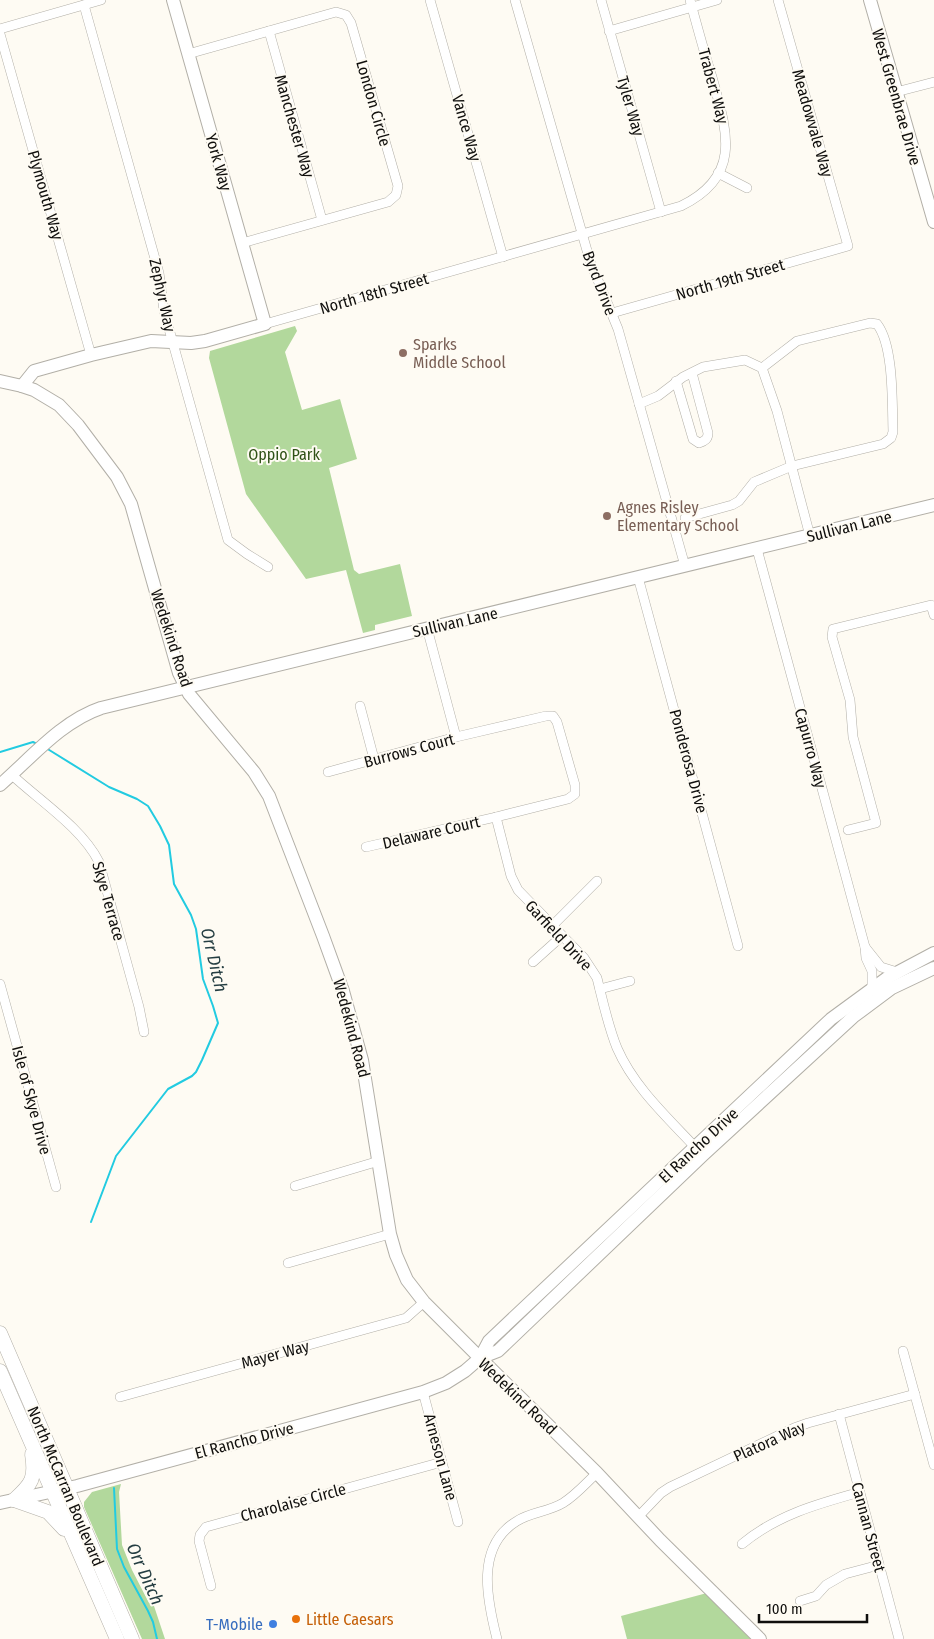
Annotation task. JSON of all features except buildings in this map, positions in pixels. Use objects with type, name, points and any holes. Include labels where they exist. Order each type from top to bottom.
[{"type":"main road","name":"North McCarran Boulevard","points":[[0,1333],[49,1443],[59,1490],[74,1541],[118,1639]]},
{"type":"main road","name":"North McCarran Boulevard","points":[[0,1371],[30,1439],[59,1490],[132,1639]]},
{"type":"main road","points":[[7,1502],[28,1487],[34,1475],[30,1439]]},
{"type":"main road","points":[[7,1502],[48,1512],[62,1525],[74,1541]]},
{"type":"street","points":[[0,28],[100,0]]},
{"type":"street","name":"York Way","points":[[173,0],[265,324]]},
{"type":"street","name":"Vance Way","points":[[430,0],[503,257]]},
{"type":"street","name":"Byrd Drive","points":[[515,0],[590,261],[612,313],[685,566]]},
{"type":"street","name":"Tyler Way","points":[[601,0],[661,212]]},
{"type":"street","points":[[609,31],[691,4],[717,0]]},
{"type":"street","name":"Meadowvale Way","points":[[778,0],[848,246]]},
{"type":"street","name":"West Greenbrae Drive","points":[[873,1],[896,92],[934,222]]},
{"type":"street","name":"Trabert Way","points":[[691,4],[726,131],[725,152],[718,173]]},
{"type":"street","name":"Zephyr Way","points":[[84,5],[159,272],[162,300],[228,540],[268,567]]},
{"type":"street","name":"London Circle","points":[[188,54],[336,12],[346,15],[350,19],[354,32],[398,186],[397,191],[388,202],[242,243]]},
{"type":"street","name":"Manchester Way","points":[[268,31],[322,220]]},
{"type":"street","name":"Plymouth Way","points":[[0,34],[91,355]]},
{"type":"street","points":[[896,92],[934,82]]},
{"type":"street","points":[[718,173],[747,188]]},
{"type":"street","name":"North 18th Street","points":[[22,386],[34,371],[91,355],[151,341],[191,343],[205,341],[681,206],[692,201],[709,187],[718,173]]},
{"type":"street","name":"North 19th Street","points":[[612,313],[848,246]]},
{"type":"street","points":[[685,518],[732,505],[739,501],[754,482],[792,466],[883,444],[891,438],[893,432],[890,366],[886,340],[877,324],[870,323],[855,326],[797,341],[762,368]]},
{"type":"street","points":[[639,404],[663,393],[676,381],[703,367],[745,360],[762,368],[777,410],[810,536]]},
{"type":"street","points":[[676,381],[693,439],[699,443],[703,442],[708,432],[692,373]]},
{"type":"street","name":"Wedekind Road","points":[[0,381],[22,386],[47,397],[69,414],[117,477],[125,490],[140,533],[179,673],[194,700],[251,768],[269,796],[323,936],[355,1029],[369,1094],[390,1234],[396,1255],[407,1280],[424,1302],[597,1473],[638,1517],[760,1639]]},
{"type":"street","name":"Sullivan Lane","points":[[0,785],[77,718],[101,708],[934,505]]},
{"type":"street","name":"Capurro Way","points":[[758,549],[865,947],[866,958],[872,971],[872,988]]},
{"type":"street","name":"Ponderosa Drive","points":[[638,577],[738,946]]},
{"type":"street","points":[[848,830],[876,823],[853,737],[850,700],[832,637],[833,629],[931,605],[934,615]]},
{"type":"street","points":[[427,628],[456,737]]},
{"type":"street","points":[[360,706],[374,759]]},
{"type":"street","name":"Burrows Court","points":[[328,772],[456,737],[546,716],[554,716],[576,794],[568,799],[496,817]]},
{"type":"street","name":"Skye Terrace","points":[[12,775],[78,832],[99,862],[139,1006],[144,1032]]},
{"type":"street","name":"Delaware Court","points":[[366,846],[496,817]]},
{"type":"street","name":"Garfield Drive","points":[[496,817],[514,882],[521,895],[592,968],[617,1048],[631,1075],[695,1147]]},
{"type":"street","points":[[552,926],[597,881]]},
{"type":"street","points":[[533,962],[562,936]]},
{"type":"street","name":"Capurro Way","points":[[865,947],[880,967],[897,972]]},
{"type":"street","name":"El Rancho Drive","points":[[480,1358],[489,1341],[823,1026],[872,988],[897,972],[934,954]]},
{"type":"street","points":[[892,988],[895,981],[911,970],[914,963]]},
{"type":"street","name":"El Rancho Drive","points":[[7,1502],[59,1490],[424,1392],[454,1379],[480,1358],[498,1351],[762,1100],[853,1017],[892,988],[934,968]]},
{"type":"street","points":[[600,989],[630,981]]},
{"type":"street","name":"Isle of Skye Drive","points":[[0,984],[56,1187]]},
{"type":"street","points":[[295,1186],[380,1161]]},
{"type":"street","points":[[288,1263],[390,1234]]},
{"type":"street","name":"Mayer Way","points":[[120,1397],[406,1318],[424,1302]]},
{"type":"street","points":[[903,1351],[934,1465]]},
{"type":"street","name":"Arneson Lane","points":[[424,1392],[458,1522]]},
{"type":"street","name":"Platora Way","points":[[638,1517],[661,1493],[670,1487],[794,1428],[838,1414],[915,1394]]},
{"type":"street","name":"Cannan Street","points":[[838,1414],[900,1639]]},
{"type":"street","name":"Charolaise Circle","points":[[211,1586],[199,1541],[200,1534],[206,1527],[442,1462]]},
{"type":"street","points":[[498,1639],[486,1580],[488,1563],[494,1546],[504,1532],[516,1521],[564,1502],[597,1473]]},
{"type":"street","points":[[742,1544],[756,1532],[808,1506],[860,1492]]},
{"type":"street","points":[[800,1601],[816,1596],[826,1585],[845,1574],[879,1565]]},
{"type":"green space","name":"Oppio Park","points":[[295,326],[297,331],[285,352],[302,410],[340,399],[357,459],[329,468],[354,570],[359,574],[400,564],[412,616],[375,625],[375,630],[363,633],[346,570],[306,579],[246,494],[209,358],[210,351]]},
{"type":"green space","points":[[121,1484],[119,1492],[122,1545],[149,1603],[153,1603],[165,1639],[142,1639],[84,1507],[84,1502],[92,1492]]},
{"type":"green space","points":[[707,1593],[754,1639],[627,1639],[621,1616]]},
{"type":"waterway","name":"Orr Ditch","points":[[0,752],[33,742],[37,744]]},
{"type":"waterway","name":"Orr Ditch","points":[[46,748],[109,787],[148,806],[169,845],[174,884],[191,915],[196,929],[203,979],[218,1023],[196,1072],[168,1089],[116,1156],[91,1222]]},
{"type":"waterway","name":"Orr Ditch","points":[[114,1488],[117,1549],[124,1567],[153,1622],[157,1639]]},
{"type":"place","name":"Sparks Middle School","points":[[403,353]]},
{"type":"place","name":"Agnes Risley Elementary School","points":[[607,516]]},
{"type":"place","name":"Little Caesars","points":[[296,1619]]},
{"type":"place","name":"T-Mobile","points":[[273,1624]]}]
